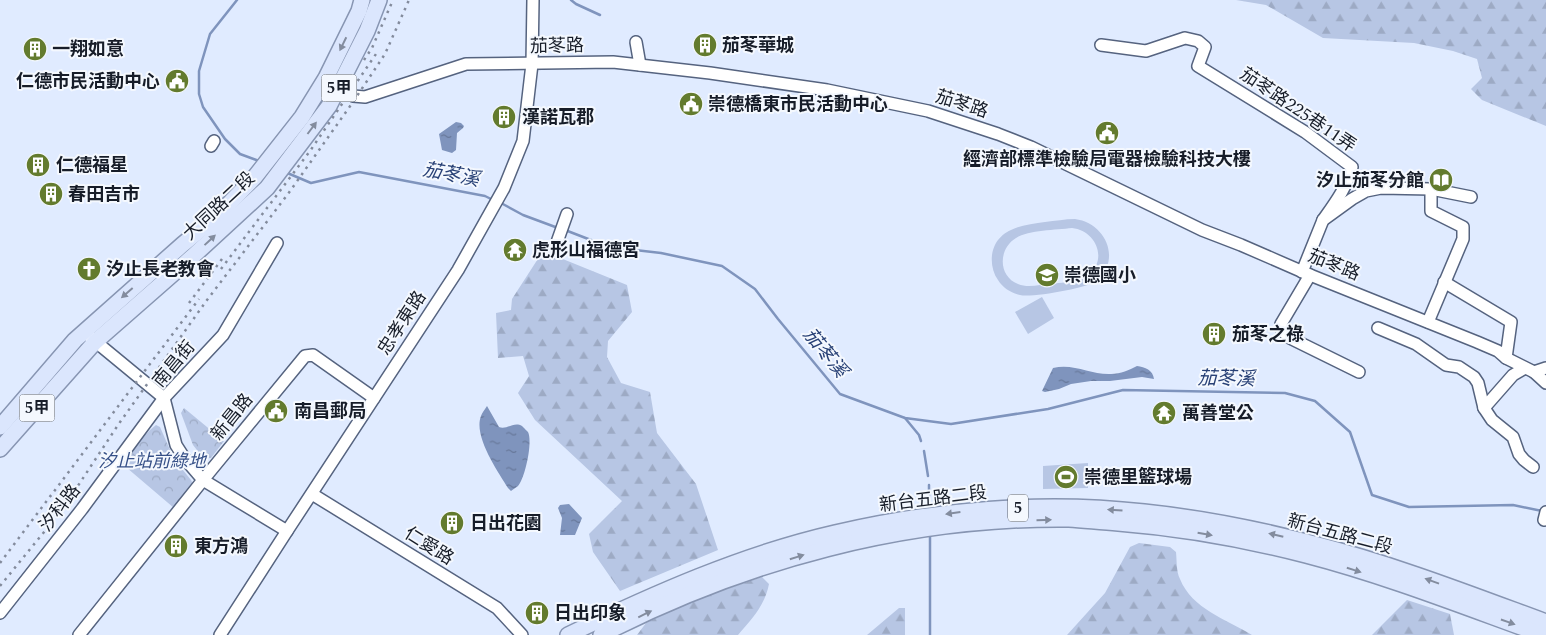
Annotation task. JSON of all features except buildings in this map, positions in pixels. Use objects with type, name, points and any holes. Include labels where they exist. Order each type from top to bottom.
[{"type":"main road","name":"大同路二段","points":[[0,427],[182,245],[217,216],[254,178],[302,117],[326,78],[359,11],[362,0]]},
{"type":"main road","name":"大同路二段","points":[[0,449],[89,337],[192,257],[267,188],[329,106],[367,31],[379,0]]},
{"type":"main road","name":"新台五路二段","points":[[568,635],[700,577],[770,551],[833,533],[943,514],[1029,507],[1142,512],[1235,526],[1315,544],[1401,570],[1546,622]]},
{"type":"main road","name":"新台五路二段","points":[[601,635],[660,606],[769,565],[811,552],[925,530],[968,524],[1070,519],[1181,529],[1247,541],[1307,555],[1412,587],[1543,635]]},
{"type":"street","name":"忠孝東路","points":[[220,635],[458,270],[504,188],[523,141],[532,64],[533,0]]},
{"type":"street","name":"茄苳路225巷11弄","points":[[1102,45],[1146,51],[1185,38],[1198,41],[1205,47],[1198,66],[1305,132],[1352,167],[1343,190],[1323,220]]},
{"type":"street","points":[[636,42],[640,64]]},
{"type":"street","name":"茄苳路","points":[[326,78],[354,96],[365,97],[466,64],[613,62],[640,64],[826,90],[928,111],[1031,147],[1202,230],[1498,351],[1506,358],[1529,370],[1546,382]]},
{"type":"street","points":[[1359,372],[1288,337],[1280,324],[1306,273],[1323,220],[1352,198],[1366,191],[1381,188],[1431,189],[1471,197]]},
{"type":"street","points":[[1428,322],[1463,239],[1463,227],[1431,211],[1431,189]]},
{"type":"street","points":[[556,245],[567,214]]},
{"type":"street","name":"南昌街","points":[[277,243],[223,335],[164,398],[176,444],[185,459],[203,480],[287,531]]},
{"type":"street","points":[[1444,282],[1511,322],[1506,358]]},
{"type":"street","points":[[1378,328],[1416,344],[1446,365],[1459,367],[1474,377],[1478,383],[1484,408],[1492,420],[1512,437],[1519,454],[1533,467]]},
{"type":"street","points":[[89,337],[164,398]]},
{"type":"street","name":"新昌路","points":[[79,635],[305,356],[313,355],[374,398]]},
{"type":"street","points":[[1484,408],[1513,375],[1529,370],[1546,368]]},
{"type":"street","name":"汐科路","points":[[0,612],[82,508],[164,398]]},
{"type":"street","name":"仁愛路","points":[[312,494],[497,608],[522,635]]},
{"type":"green space","points":[[1236,0],[1546,0],[1546,126],[1482,100],[1471,89],[1482,78],[1477,59],[1453,51],[1414,43],[1323,38],[1266,5]]},
{"type":"green space","points":[[1075,219],[1095,227],[1107,243],[1109,252],[1108,262],[1104,272],[1097,281],[1072,289],[1026,296],[1013,293],[1002,285],[993,268],[992,255],[999,239],[1005,233],[1037,223]],"holes":[[[1072,228],[1080,230],[1093,240],[1098,254],[1098,261],[1094,268],[1084,278],[1059,283],[1023,286],[1011,280],[1007,275],[1004,269],[1003,255],[1010,243],[1016,238],[1028,233],[1043,231]]]},
{"type":"green space","points":[[543,251],[627,285],[632,312],[608,341],[607,357],[621,383],[650,392],[657,433],[696,484],[718,550],[620,591],[593,552],[589,534],[622,501],[535,420],[518,393],[529,376],[523,356],[498,358],[496,313],[511,310],[512,299]]},
{"type":"green space","points":[[1042,297],[1054,318],[1028,334],[1015,312]]},
{"type":"green space","name":"汐止站前綠地","points":[[184,408],[224,441],[211,458],[204,459],[193,445],[181,413]]},
{"type":"green space","name":"汐止站前綠地","points":[[156,425],[160,427],[174,459],[193,484],[174,508],[120,462]]},
{"type":"green space","name":"崇德里籃球場","points":[[1088,463],[1088,488],[1043,489],[1043,466]]},
{"type":"green space","points":[[1139,543],[1170,547],[1176,552],[1177,569],[1180,579],[1185,589],[1193,598],[1201,606],[1252,635],[1067,635],[1105,593],[1130,547]]},
{"type":"green space","points":[[762,577],[769,584],[767,592],[753,617],[738,635],[637,635],[646,623],[694,600]]},
{"type":"green space","points":[[1407,600],[1450,614],[1454,635],[1372,635]]},
{"type":"green space","points":[[899,608],[905,608],[905,635],[867,635]]},
{"type":"water","points":[[456,122],[464,126],[457,133],[456,150],[452,153],[442,150],[439,134]]},
{"type":"water","points":[[1137,366],[1143,367],[1152,373],[1154,379],[1142,377],[1091,381],[1071,384],[1045,392],[1042,391],[1053,368],[1068,367],[1111,374],[1122,373]]},
{"type":"water","points":[[487,406],[499,427],[519,425],[528,432],[530,444],[526,468],[521,482],[511,491],[488,454],[480,433],[479,424],[481,416]]},
{"type":"water","points":[[569,504],[582,518],[575,535],[560,535],[562,518],[558,508],[560,505]]},
{"type":"waterway","name":"茄苳溪","points":[[237,0],[210,34],[199,71],[199,94],[203,107],[225,139],[240,154],[259,161]]},
{"type":"waterway","points":[[571,0],[600,15]]},
{"type":"waterway","name":"茄苳溪","points":[[285,172],[311,183],[359,172],[485,196],[493,200]]},
{"type":"waterway","name":"茄苳溪","points":[[501,203],[523,215],[558,228]]},
{"type":"waterway","name":"茄苳溪","points":[[565,230],[609,247],[661,253],[722,266],[755,289],[840,394],[905,418],[951,424],[1048,409],[1123,390],[1285,393],[1315,401],[1350,432],[1372,495],[1409,507],[1513,505],[1542,511]]},
{"type":"waterway","points":[[905,418],[919,435],[921,441]]},
{"type":"waterway","points":[[924,451],[928,476]]},
{"type":"waterway","points":[[929,485],[929,498]]},
{"type":"waterway","points":[[930,534],[930,635]]},
{"type":"railway","points":[[364,60],[372,48],[393,0]]},
{"type":"railway","points":[[0,586],[62,510],[118,425],[207,300],[288,194],[353,102],[385,54],[409,0]]},
{"type":"railway","points":[[221,269],[310,151],[376,54]]},
{"type":"railway","points":[[189,303],[222,259]]},
{"type":"railway","points":[[0,563],[199,299]]},
{"type":"place","name":"茄苳華城","points":[[705,45]]},
{"type":"place","name":"一翔如意","points":[[35,49]]},
{"type":"place","name":"仁德市民活動中心","points":[[177,81]]},
{"type":"place","name":"崇德橋東市民活動中心","points":[[691,104]]},
{"type":"place","name":"漢諾瓦郡","points":[[504,117]]},
{"type":"place","name":"經濟部標準檢驗局電器檢驗科技大樓","points":[[1107,133]]},
{"type":"place","name":"仁德福星","points":[[38,165]]},
{"type":"place","name":"汐止茄苳分館","points":[[1441,180]]},
{"type":"place","name":"春田吉市","points":[[51,194]]},
{"type":"place","name":"虎形山福德宮","points":[[515,250]]},
{"type":"place","name":"汐止長老教會","points":[[89,269]]},
{"type":"place","name":"崇德國小","points":[[1047,275]]},
{"type":"place","name":"茄苳之祿","points":[[1214,334]]},
{"type":"place","name":"南昌郵局","points":[[276,411]]},
{"type":"place","name":"萬善堂公","points":[[1164,413]]},
{"type":"place","name":"崇德里籃球場","points":[[1066,477]]},
{"type":"place","name":"日出花園","points":[[452,523]]},
{"type":"place","name":"東方鴻","points":[[176,546]]},
{"type":"place","name":"日出印象","points":[[537,613]]}]
